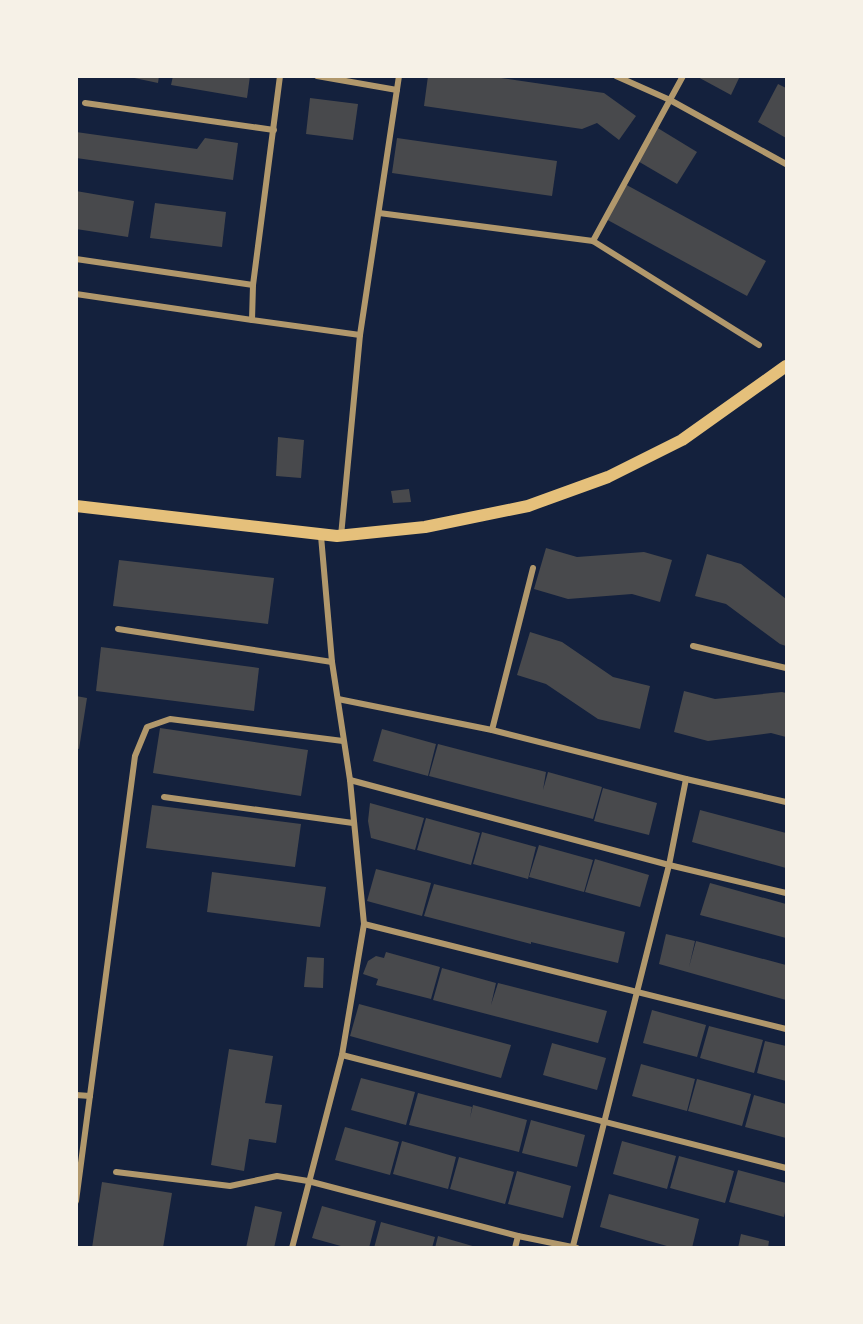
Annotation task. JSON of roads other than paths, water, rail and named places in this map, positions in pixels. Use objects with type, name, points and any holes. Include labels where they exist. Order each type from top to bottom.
[{"type":"main road","points":[[76,506],[321,536],[341,536],[425,526],[528,506],[608,477],[682,441],[786,366]]},
{"type":"street","points":[[252,320],[253,285],[280,76]]},
{"type":"street","points":[[317,76],[397,90]]},
{"type":"street","points":[[341,536],[360,335],[399,76]]},
{"type":"street","points":[[616,76],[670,100],[786,164]]},
{"type":"street","points":[[593,241],[682,76]]},
{"type":"street","points":[[85,103],[274,130]]},
{"type":"street","points":[[379,213],[593,241],[759,345]]},
{"type":"street","points":[[76,259],[253,285]]},
{"type":"street","points":[[76,294],[360,335]]},
{"type":"street","points":[[292,1248],[342,1055],[364,924],[350,780],[332,662],[321,536]]},
{"type":"street","points":[[492,730],[533,568]]},
{"type":"street","points":[[118,629],[332,662]]},
{"type":"street","points":[[693,646],[786,668]]},
{"type":"street","points":[[338,699],[492,730],[786,802]]},
{"type":"street","points":[[76,1201],[135,756],[147,727],[170,719],[343,741]]},
{"type":"street","points":[[116,1172],[230,1186],[278,1176],[308,1181],[518,1236],[575,1247],[669,865],[686,779]]},
{"type":"street","points":[[350,780],[669,865],[786,893]]},
{"type":"street","points":[[164,797],[353,823]]},
{"type":"street","points":[[364,924],[786,1029]]},
{"type":"street","points":[[342,1055],[786,1168]]},
{"type":"street","points":[[76,1095],[90,1096]]},
{"type":"street","points":[[515,1248],[518,1236]]}]
